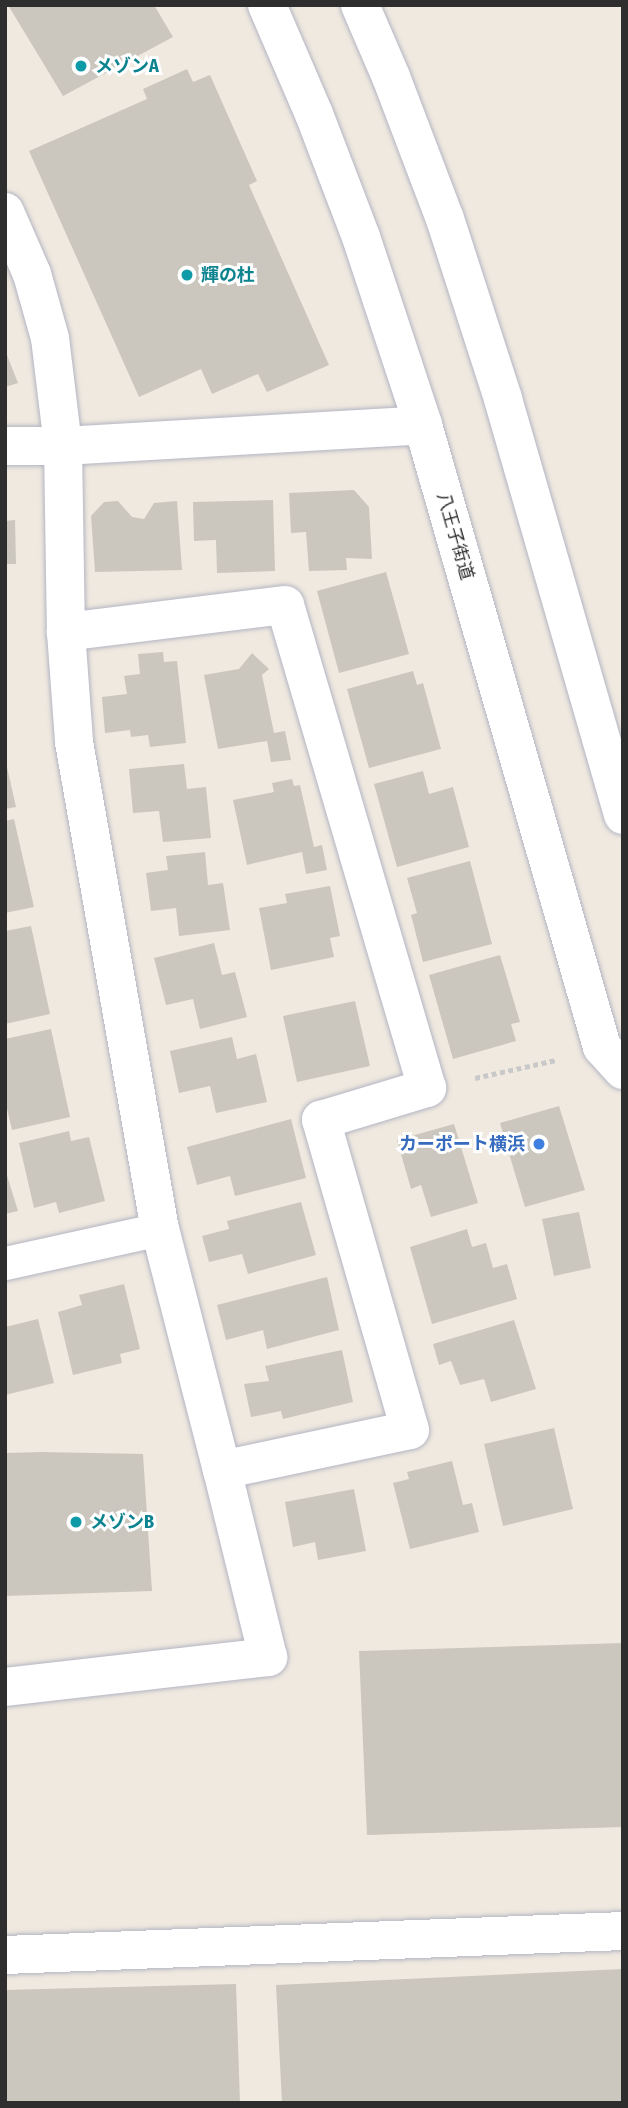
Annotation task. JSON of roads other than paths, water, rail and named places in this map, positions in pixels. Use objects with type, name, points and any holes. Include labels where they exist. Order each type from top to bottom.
[{"type":"street","name":"八王子街道","points":[[267,5],[314,114],[361,237],[423,425],[602,1047],[623,1070]]},
{"type":"street","points":[[360,5],[391,77],[453,244],[503,399],[623,815]]},
{"type":"street","points":[[5,212],[33,274],[50,338],[63,446],[66,632],[74,742],[160,1229],[268,1657],[5,1687]]},
{"type":"street","points":[[5,446],[63,446],[423,425]]},
{"type":"street","points":[[66,632],[285,605],[427,1088],[321,1120],[410,1430],[222,1470]]},
{"type":"street","points":[[5,1955],[623,1931]]},
{"type":"lane","points":[[5,1263],[160,1229]]},
{"type":"place","name":"メゾンA","points":[[81,66]]},
{"type":"place","name":"輝の杜","points":[[187,275]]},
{"type":"place","name":"カーポート横浜","points":[[539,1144]]},
{"type":"place","name":"メゾンB","points":[[76,1522]]}]
